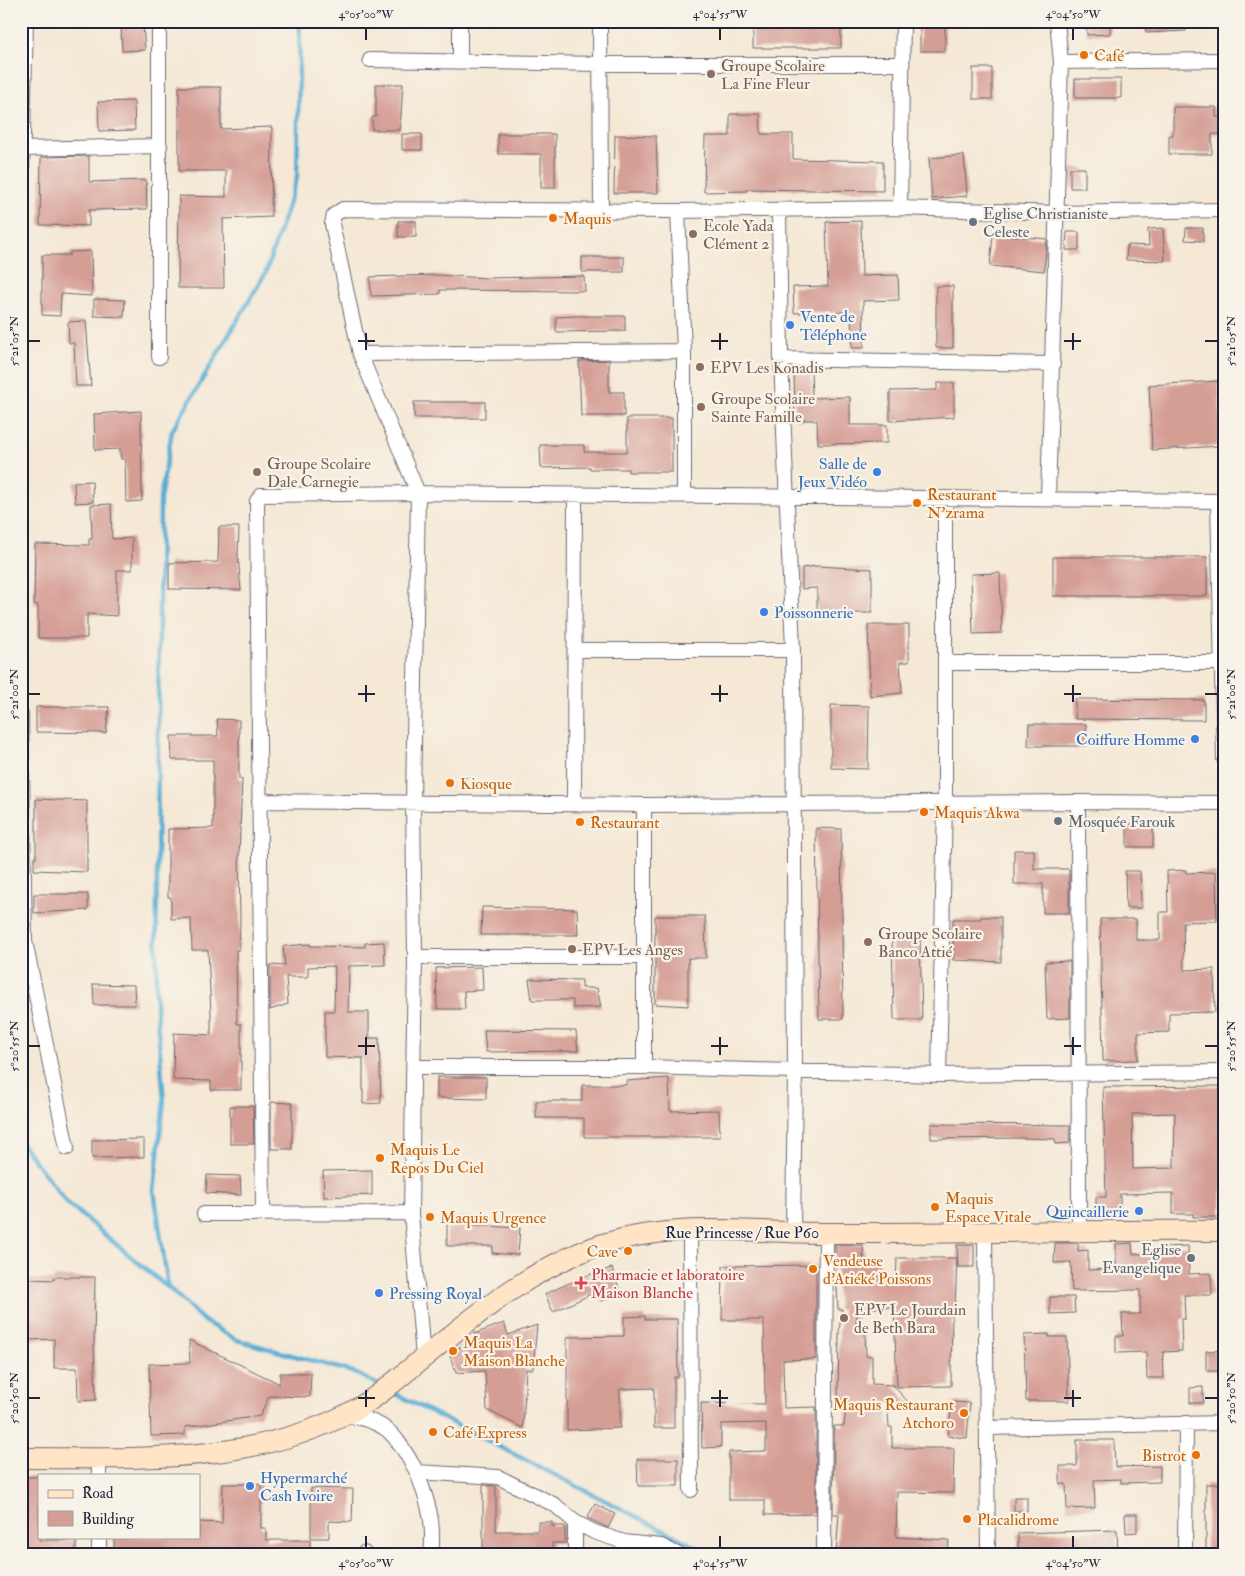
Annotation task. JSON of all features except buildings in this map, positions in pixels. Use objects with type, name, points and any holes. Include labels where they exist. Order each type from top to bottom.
[{"type":"street","points":[[21,206],[26,21]]},
{"type":"street","points":[[159,21],[159,357]]},
{"type":"street","points":[[460,21],[460,60]]},
{"type":"street","points":[[600,21],[601,210]]},
{"type":"street","points":[[900,208],[903,21]]},
{"type":"street","points":[[1048,498],[1061,62],[1057,21]]},
{"type":"street","points":[[370,60],[460,60],[601,64],[902,64]]},
{"type":"street","points":[[1061,62],[1224,60]]},
{"type":"street","points":[[23,149],[160,146]]},
{"type":"street","points":[[423,1357],[411,1213],[415,957],[414,803],[418,493],[360,354],[332,224],[334,215],[343,209],[678,211],[900,208],[1056,213],[1224,210]]},
{"type":"street","points":[[779,210],[781,359],[793,650],[795,804],[793,1232]]},
{"type":"street","points":[[678,211],[684,351],[684,496]]},
{"type":"street","points":[[360,354],[684,351]]},
{"type":"street","points":[[781,359],[1053,364]]},
{"type":"street","points":[[263,1214],[257,501],[261,494],[418,493],[1221,501],[1220,663],[1224,759]]},
{"type":"street","points":[[574,804],[575,496]]},
{"type":"street","points":[[939,1074],[946,802],[945,498]]},
{"type":"street","points":[[576,650],[793,650]]},
{"type":"street","points":[[945,662],[1220,663]]},
{"type":"street","points":[[21,714],[25,941],[67,1148]]},
{"type":"street","points":[[259,801],[644,805],[946,802],[1224,803]]},
{"type":"street","points":[[1078,802],[1080,1230]]},
{"type":"street","points":[[644,805],[644,1067]]},
{"type":"street","points":[[415,957],[643,957]]},
{"type":"street","points":[[413,1068],[644,1067],[939,1074],[1078,1075],[1224,1072]]},
{"type":"street","points":[[204,1214],[411,1213]]},
{"type":"street","points":[[690,1230],[691,1490]]},
{"type":"street","name":"Rue Princesse / Rue P60","points":[[21,1458],[99,1466],[245,1449],[267,1444],[346,1415],[398,1380],[423,1357],[488,1305],[529,1277],[602,1245],[648,1233],[690,1230],[826,1233],[1080,1230],[1224,1231]]},
{"type":"street","points":[[985,1232],[988,1555]]},
{"type":"street","points":[[824,1555],[826,1233]]},
{"type":"street","points":[[346,1415],[370,1419],[391,1431],[417,1472],[432,1512],[433,1534],[430,1555]]},
{"type":"street","points":[[1185,1555],[1186,1423]]},
{"type":"street","points":[[987,1428],[1224,1423]]},
{"type":"street","points":[[417,1472],[498,1477],[555,1505],[575,1522],[615,1540],[661,1546],[673,1550],[679,1555]]},
{"type":"street","points":[[575,1522],[575,1555]]},
{"type":"street","points":[[99,1538],[99,1555]]},
{"type":"waterway","points":[[300,21],[297,178],[266,272],[172,431],[160,499],[156,1005],[164,1101],[154,1190],[168,1287],[204,1321],[237,1340],[353,1372],[381,1386]]},
{"type":"waterway","points":[[21,1143],[67,1203],[167,1287]]},
{"type":"waterway","points":[[392,1392],[712,1555]]},
{"type":"place","name":"Café","points":[[1084,55]]},
{"type":"place","name":"Groupe Scolaire La Fine Fleur","points":[[711,74]]},
{"type":"place","name":"Maquis","points":[[553,218]]},
{"type":"place","name":"Eglise Christianiste Celeste","points":[[973,222]]},
{"type":"place","name":"Ecole Yada Clément 2","points":[[693,234]]},
{"type":"place","name":"Vente de Téléphone","points":[[790,325]]},
{"type":"place","name":"EPV Les Konadis","points":[[700,367]]},
{"type":"place","name":"Groupe Scolaire Sainte Famille","points":[[701,407]]},
{"type":"place","name":"Groupe Scolaire Dale Carnegie","points":[[257,472]]},
{"type":"place","name":"Salle de Jeux Vidéo","points":[[877,472]]},
{"type":"place","name":"Restaurant N'zrama","points":[[917,503]]},
{"type":"place","name":"Poissonnerie","points":[[764,612]]},
{"type":"place","name":"Coiffure Homme","points":[[1195,739]]},
{"type":"place","name":"Kiosque","points":[[450,783]]},
{"type":"place","name":"Maquis Akwa","points":[[924,812]]},
{"type":"place","name":"Mosquée Farouk","points":[[1058,821]]},
{"type":"place","name":"Restaurant","points":[[580,822]]},
{"type":"place","name":"Groupe Scolaire Banco Attié","points":[[868,942]]},
{"type":"place","name":"EPV Les Anges","points":[[572,949]]},
{"type":"place","name":"Maquis Le Repos Du Ciel","points":[[380,1158]]},
{"type":"place","name":"Maquis Espace Vitale","points":[[935,1207]]},
{"type":"place","name":"Quincaillerie","points":[[1139,1211]]},
{"type":"place","name":"Maquis Urgence","points":[[430,1217]]},
{"type":"place","name":"Cave","points":[[628,1251]]},
{"type":"place","name":"Eglise Evangelique","points":[[1191,1258]]},
{"type":"place","name":"Vendeuse d'Atiéké Poissons","points":[[813,1269]]},
{"type":"place","name":"Pharmacie et laboratoire Maison Blanche","points":[[581,1283]]},
{"type":"place","name":"Pressing Royal","points":[[379,1293]]},
{"type":"place","name":"EPV Le Jourdain de Beth Bara","points":[[844,1318]]},
{"type":"place","name":"Maquis La Maison Blanche","points":[[453,1351]]},
{"type":"place","name":"Maquis Restaurant Atchoro","points":[[964,1413]]},
{"type":"place","name":"Café Express","points":[[433,1432]]},
{"type":"place","name":"Bistrot","points":[[1196,1455]]},
{"type":"place","name":"Hypermarché Cash Ivoire","points":[[250,1486]]},
{"type":"place","name":"Placalidrome","points":[[967,1519]]}]
